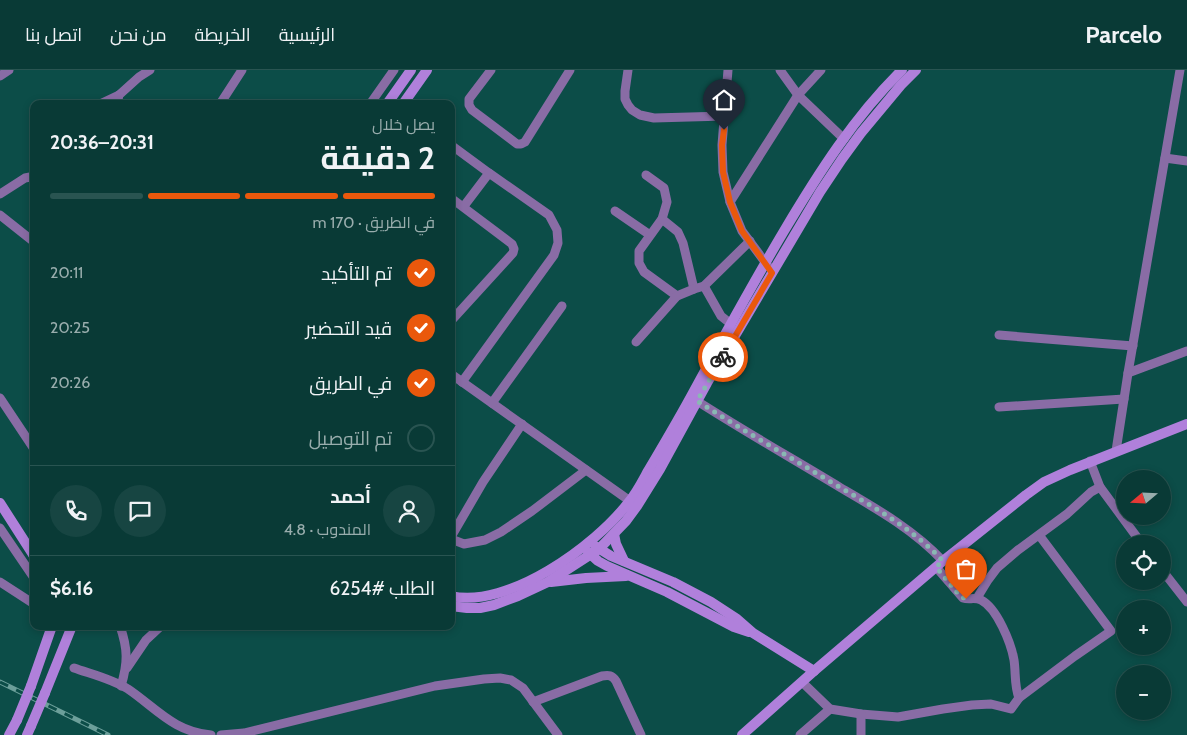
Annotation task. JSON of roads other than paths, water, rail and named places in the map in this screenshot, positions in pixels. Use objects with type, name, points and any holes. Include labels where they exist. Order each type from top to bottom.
[{"type":"main road","points":[[390,100],[411,70]]},
{"type":"main road","points":[[406,100],[427,70]]},
{"type":"main road","points":[[455,596],[492,595],[517,586],[548,571],[587,545],[617,517],[630,501],[660,452],[766,262],[811,186],[859,119],[902,70]]},
{"type":"main road","points":[[455,606],[473,608],[494,606],[548,582],[595,552],[626,521],[660,469],[697,401],[820,192],[861,133],[916,70]]},
{"type":"main road","points":[[742,735],[940,564],[1044,482],[1116,451],[1187,424]]},
{"type":"main road","points":[[0,503],[30,550]]},
{"type":"main road","points":[[614,534],[616,544],[624,561]]},
{"type":"main road","points":[[587,545],[607,566],[667,592],[734,627],[753,633]]},
{"type":"main road","points":[[595,552],[611,556],[673,582],[711,602],[737,619],[753,633],[814,671]]},
{"type":"main road","points":[[548,582],[630,575]]},
{"type":"main road","points":[[9,735],[31,686],[51,630]]},
{"type":"main road","points":[[29,731],[70,630]]},
{"type":"street","points":[[0,76],[9,70]]},
{"type":"street","points":[[118,99],[137,74],[150,70]]},
{"type":"street","points":[[223,100],[242,70]]},
{"type":"street","points":[[373,100],[394,70]]},
{"type":"street","points":[[491,70],[469,99],[469,105],[472,110],[517,144],[521,144],[525,142],[570,70]]},
{"type":"street","points":[[628,70],[625,99],[632,110],[640,115],[654,118],[725,116]]},
{"type":"street","points":[[728,70],[722,145],[723,172],[730,202],[742,231],[766,262],[772,273]]},
{"type":"street","points":[[780,70],[798,95],[844,139]]},
{"type":"street","points":[[730,202],[798,95],[821,70]]},
{"type":"street","points":[[1116,451],[1180,70]]},
{"type":"street","points":[[455,148],[549,215],[557,230],[558,243],[554,255],[462,382]]},
{"type":"street","points":[[1165,158],[1187,161]]},
{"type":"street","points":[[464,206],[489,173]]},
{"type":"street","points":[[646,175],[664,188],[667,202],[662,219],[639,251],[640,263],[644,272],[677,296]]},
{"type":"street","points":[[0,194],[25,178],[30,177]]},
{"type":"street","points":[[455,200],[512,244],[514,249],[514,253],[455,318]]},
{"type":"street","points":[[615,211],[650,235]]},
{"type":"street","points":[[0,215],[30,239]]},
{"type":"street","points":[[662,219],[678,232],[699,287],[721,316],[731,324]]},
{"type":"street","points":[[636,342],[677,296],[699,287],[750,241]]},
{"type":"street","points":[[492,403],[562,306]]},
{"type":"street","points":[[999,335],[1133,346]]},
{"type":"street","points":[[1128,373],[1187,351]]},
{"type":"street","points":[[455,377],[630,501]]},
{"type":"street","points":[[0,398],[30,444]]},
{"type":"street","points":[[999,407],[1124,399]]},
{"type":"street","points":[[697,401],[895,521],[932,548],[940,564],[963,598],[977,598],[983,601],[1002,626],[1014,662],[1015,684],[1019,698]]},
{"type":"street","points":[[455,531],[522,424]]},
{"type":"street","points":[[1090,462],[1100,487],[1135,535]]},
{"type":"street","points":[[455,540],[464,544],[485,540],[501,532],[586,470]]},
{"type":"street","points":[[977,598],[997,568],[1067,514],[1091,492],[1100,487]]},
{"type":"street","points":[[0,528],[30,572]]},
{"type":"street","points":[[802,682],[830,708],[861,714],[898,718],[982,704],[991,704],[1011,709],[1019,698],[1111,631],[1038,535]]},
{"type":"street","points":[[0,582],[30,601]]},
{"type":"street","points":[[1171,582],[1187,602]]},
{"type":"street","points":[[121,630],[127,654],[126,670],[121,686]]},
{"type":"street","points":[[126,670],[146,640],[157,630]]},
{"type":"street","points":[[74,668],[126,688],[166,719],[182,728],[198,734],[211,735]]},
{"type":"street","points":[[533,702],[602,676],[613,676],[641,735]]},
{"type":"street","points":[[221,735],[244,733],[435,686],[500,678],[511,680],[522,688],[558,735]]},
{"type":"street","points":[[800,735],[830,708]]},
{"type":"street","points":[[861,714],[861,735]]},
{"type":"railway","points":[[0,682],[108,735]]}]
